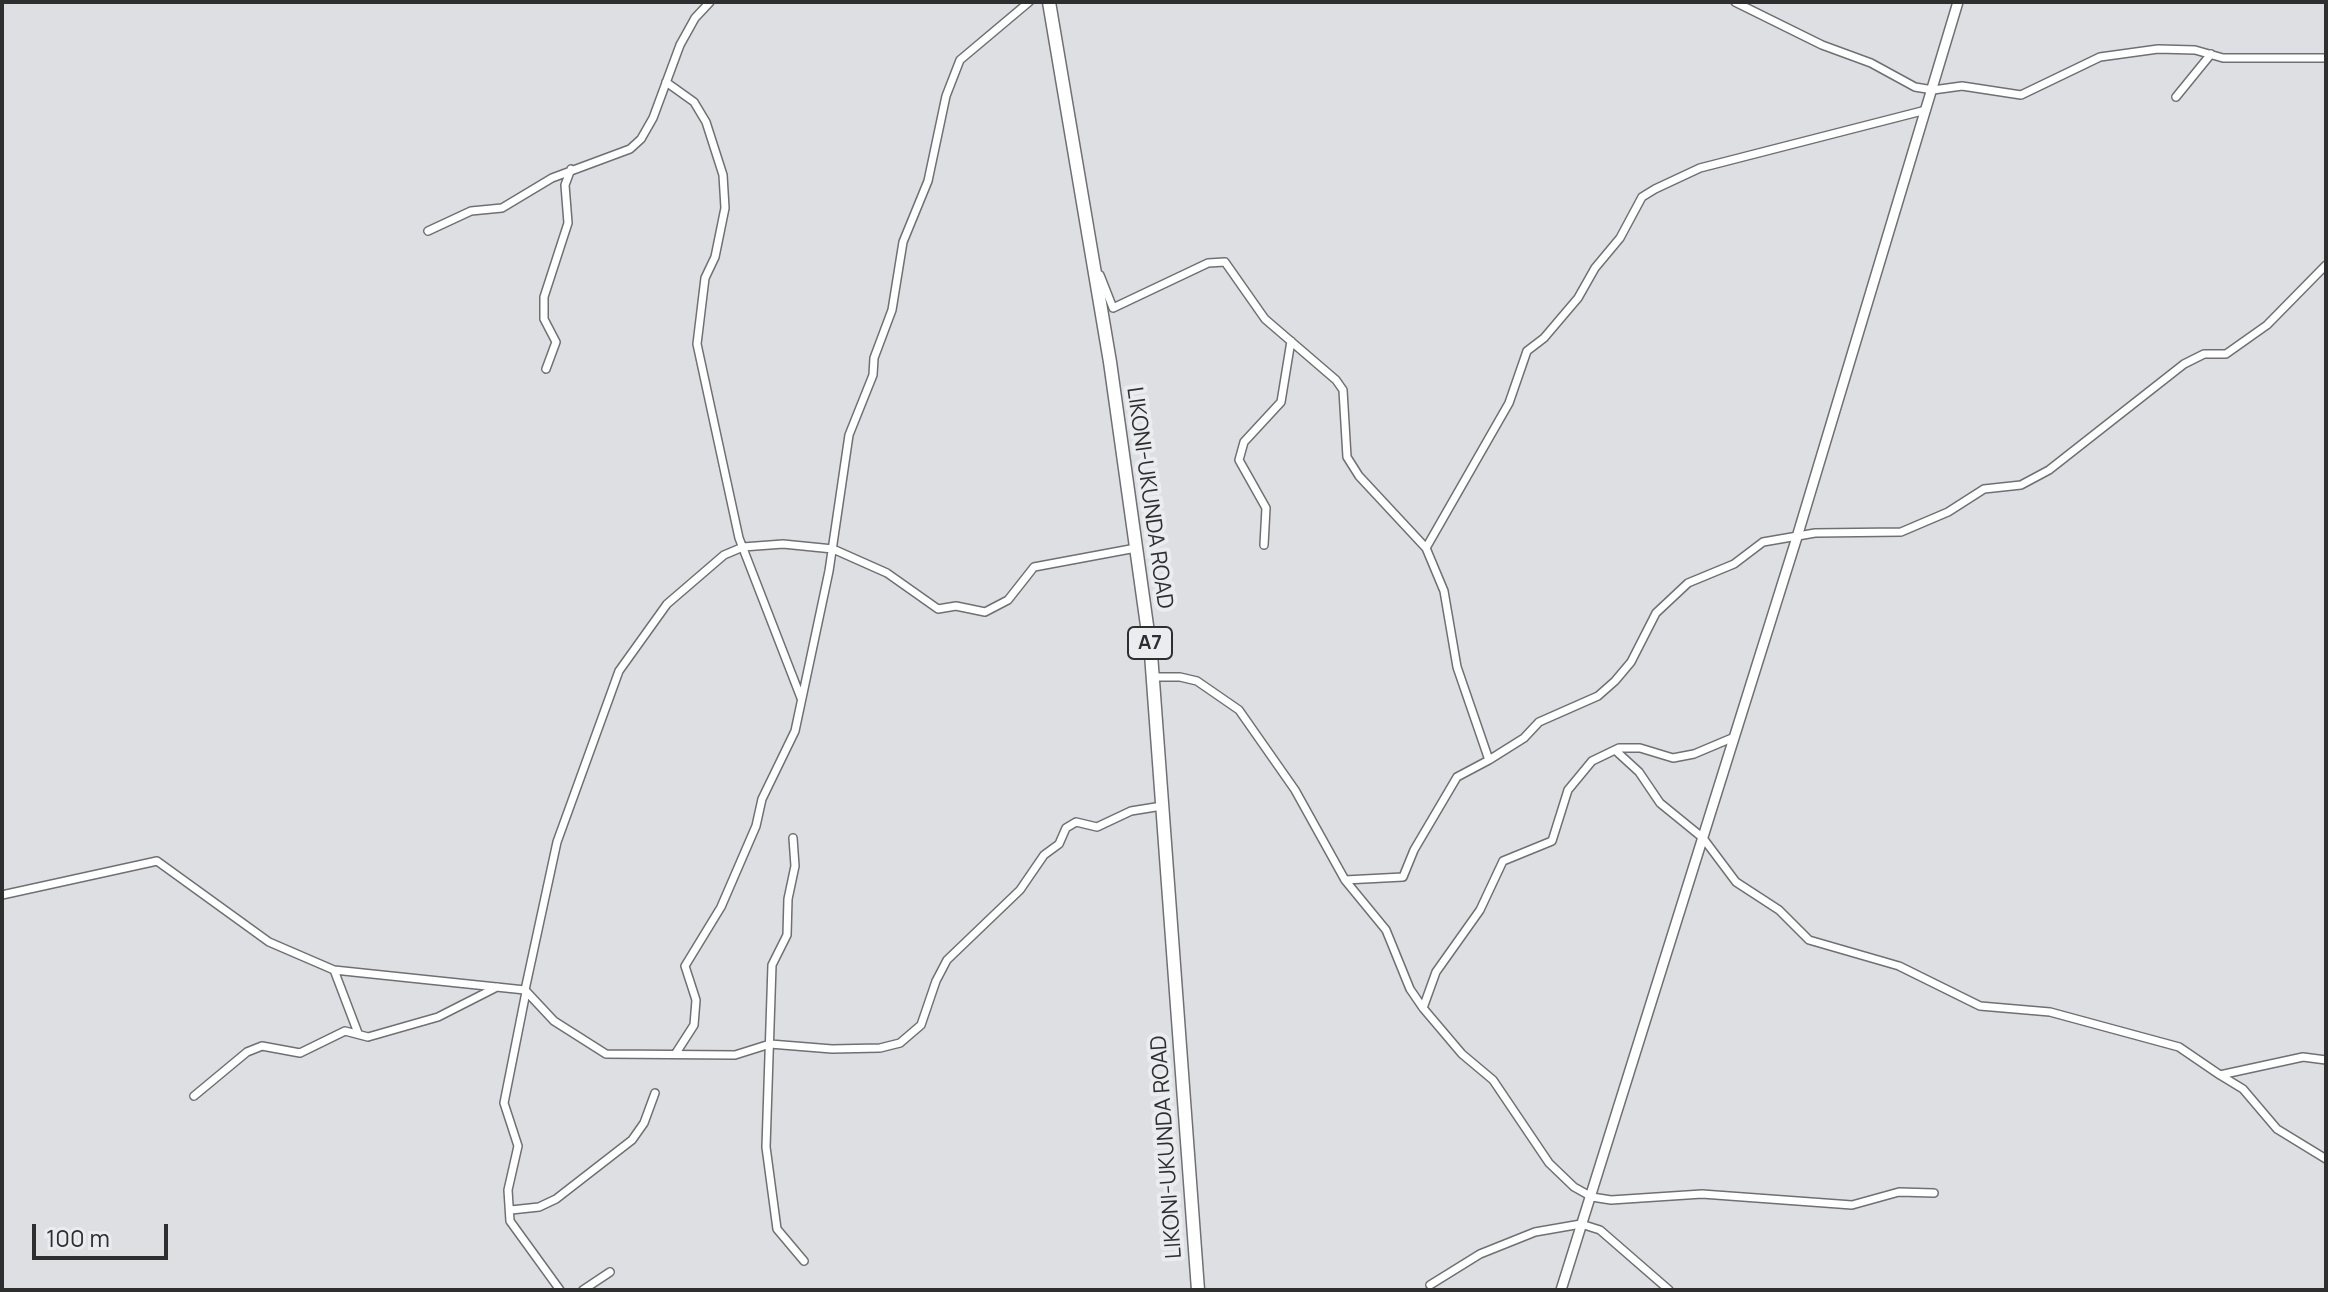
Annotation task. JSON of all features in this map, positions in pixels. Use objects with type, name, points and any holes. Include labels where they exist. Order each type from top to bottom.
[{"type":"highway","name":"LIKONI-UKUNDA ROAD","points":[[1049,2],[1138,547],[1153,677],[1198,1290]]},
{"type":"street","points":[[428,231],[471,211],[502,208],[571,169],[630,149],[641,139],[680,45],[695,18],[710,2]]},
{"type":"street","points":[[676,1053],[694,1025],[696,1000],[685,966],[721,907],[756,826],[762,799],[795,731],[833,549],[849,435],[873,375],[874,358],[892,310],[903,242],[928,181],[946,96],[960,60],[1029,2]]},
{"type":"street","points":[[1735,2],[1822,45],[1871,63],[1915,87],[1933,90],[1962,86],[2021,95],[2100,57],[2158,49],[2195,50],[2223,58],[2326,58]]},
{"type":"street","points":[[1561,1290],[1929,109],[1958,2]]},
{"type":"street","points":[[2176,97],[2211,54]]},
{"type":"street","points":[[666,82],[694,102],[718,153],[723,175],[725,208],[715,257],[705,278],[697,344],[743,547],[801,698]]},
{"type":"street","points":[[1426,548],[1509,403],[1527,351],[1544,338],[1578,298],[1595,268],[1620,238],[1642,197],[1700,168],[1929,109]]},
{"type":"street","points":[[546,369],[556,342],[544,319],[544,297],[568,223],[565,185],[571,169]]},
{"type":"street","points":[[1088,246],[1113,308],[1208,263],[1225,262],[1265,319],[1336,380],[1343,390],[1347,457],[1359,476],[1426,548],[1444,591],[1457,667],[1489,760]]},
{"type":"street","points":[[1345,880],[1403,877],[1414,850],[1457,777],[1524,738],[1539,722],[1598,696],[1631,662],[1656,613],[1688,583],[1734,564],[1763,542],[1815,533],[1901,532],[1948,512],[1984,489],[2021,485],[2049,470],[2184,364],[2204,354],[2226,354],[2267,325],[2326,265]]},
{"type":"street","points":[[1264,545],[1266,508],[1239,460],[1244,442],[1281,402],[1291,341]]},
{"type":"street","points":[[560,1290],[510,1221],[508,1190],[518,1146],[504,1103],[557,842],[619,671],[667,604],[724,555],[743,547],[806,544],[833,549],[887,573],[938,609],[956,606],[985,612],[1008,600],[1034,567],[1138,547]]},
{"type":"street","points":[[1153,677],[1180,677],[1197,681],[1239,710],[1295,790],[1345,880],[1386,930],[1410,989],[1423,1008],[1462,1054],[1493,1080],[1549,1163],[1574,1187],[1592,1197],[1611,1200],[1730,1195],[1852,1205],[1899,1192],[1934,1193]]},
{"type":"street","points":[[1423,1008],[1436,972],[1480,910],[1503,861],[1552,841],[1568,790],[1592,761],[1615,750],[1640,748],[1673,758],[1694,754],[1732,738]]},
{"type":"street","points":[[1615,750],[1639,772],[1660,803],[1703,838],[1736,882],[1779,910],[1809,940],[1899,966],[1980,1006],[2050,1012],[2179,1047],[2243,1089],[2277,1129],[2326,1159]]},
{"type":"street","points":[[2,895],[157,861],[269,942],[334,970],[525,991],[554,1021],[606,1054],[735,1055],[770,1044],[832,1049],[880,1048],[900,1043],[921,1025],[936,981],[947,960],[1020,890],[1044,855],[1059,844],[1066,828],[1076,822],[1097,827],[1131,811],[1162,806]]},
{"type":"street","points":[[793,838],[795,866],[788,899],[787,935],[772,965],[766,1147],[771,1204],[777,1229],[804,1261]]},
{"type":"street","points":[[334,970],[358,1033]]},
{"type":"street","points":[[194,1096],[247,1052],[262,1046],[300,1053],[345,1031],[368,1037],[438,1017],[499,986]]},
{"type":"street","points":[[2220,1075],[2303,1057],[2326,1060]]},
{"type":"street","points":[[511,1210],[539,1207],[556,1199],[632,1140],[644,1123],[655,1093]]},
{"type":"street","points":[[1430,1285],[1480,1254],[1535,1232],[1581,1224],[1600,1230],[1669,1290]]},
{"type":"street","points":[[583,1290],[610,1272]]}]
